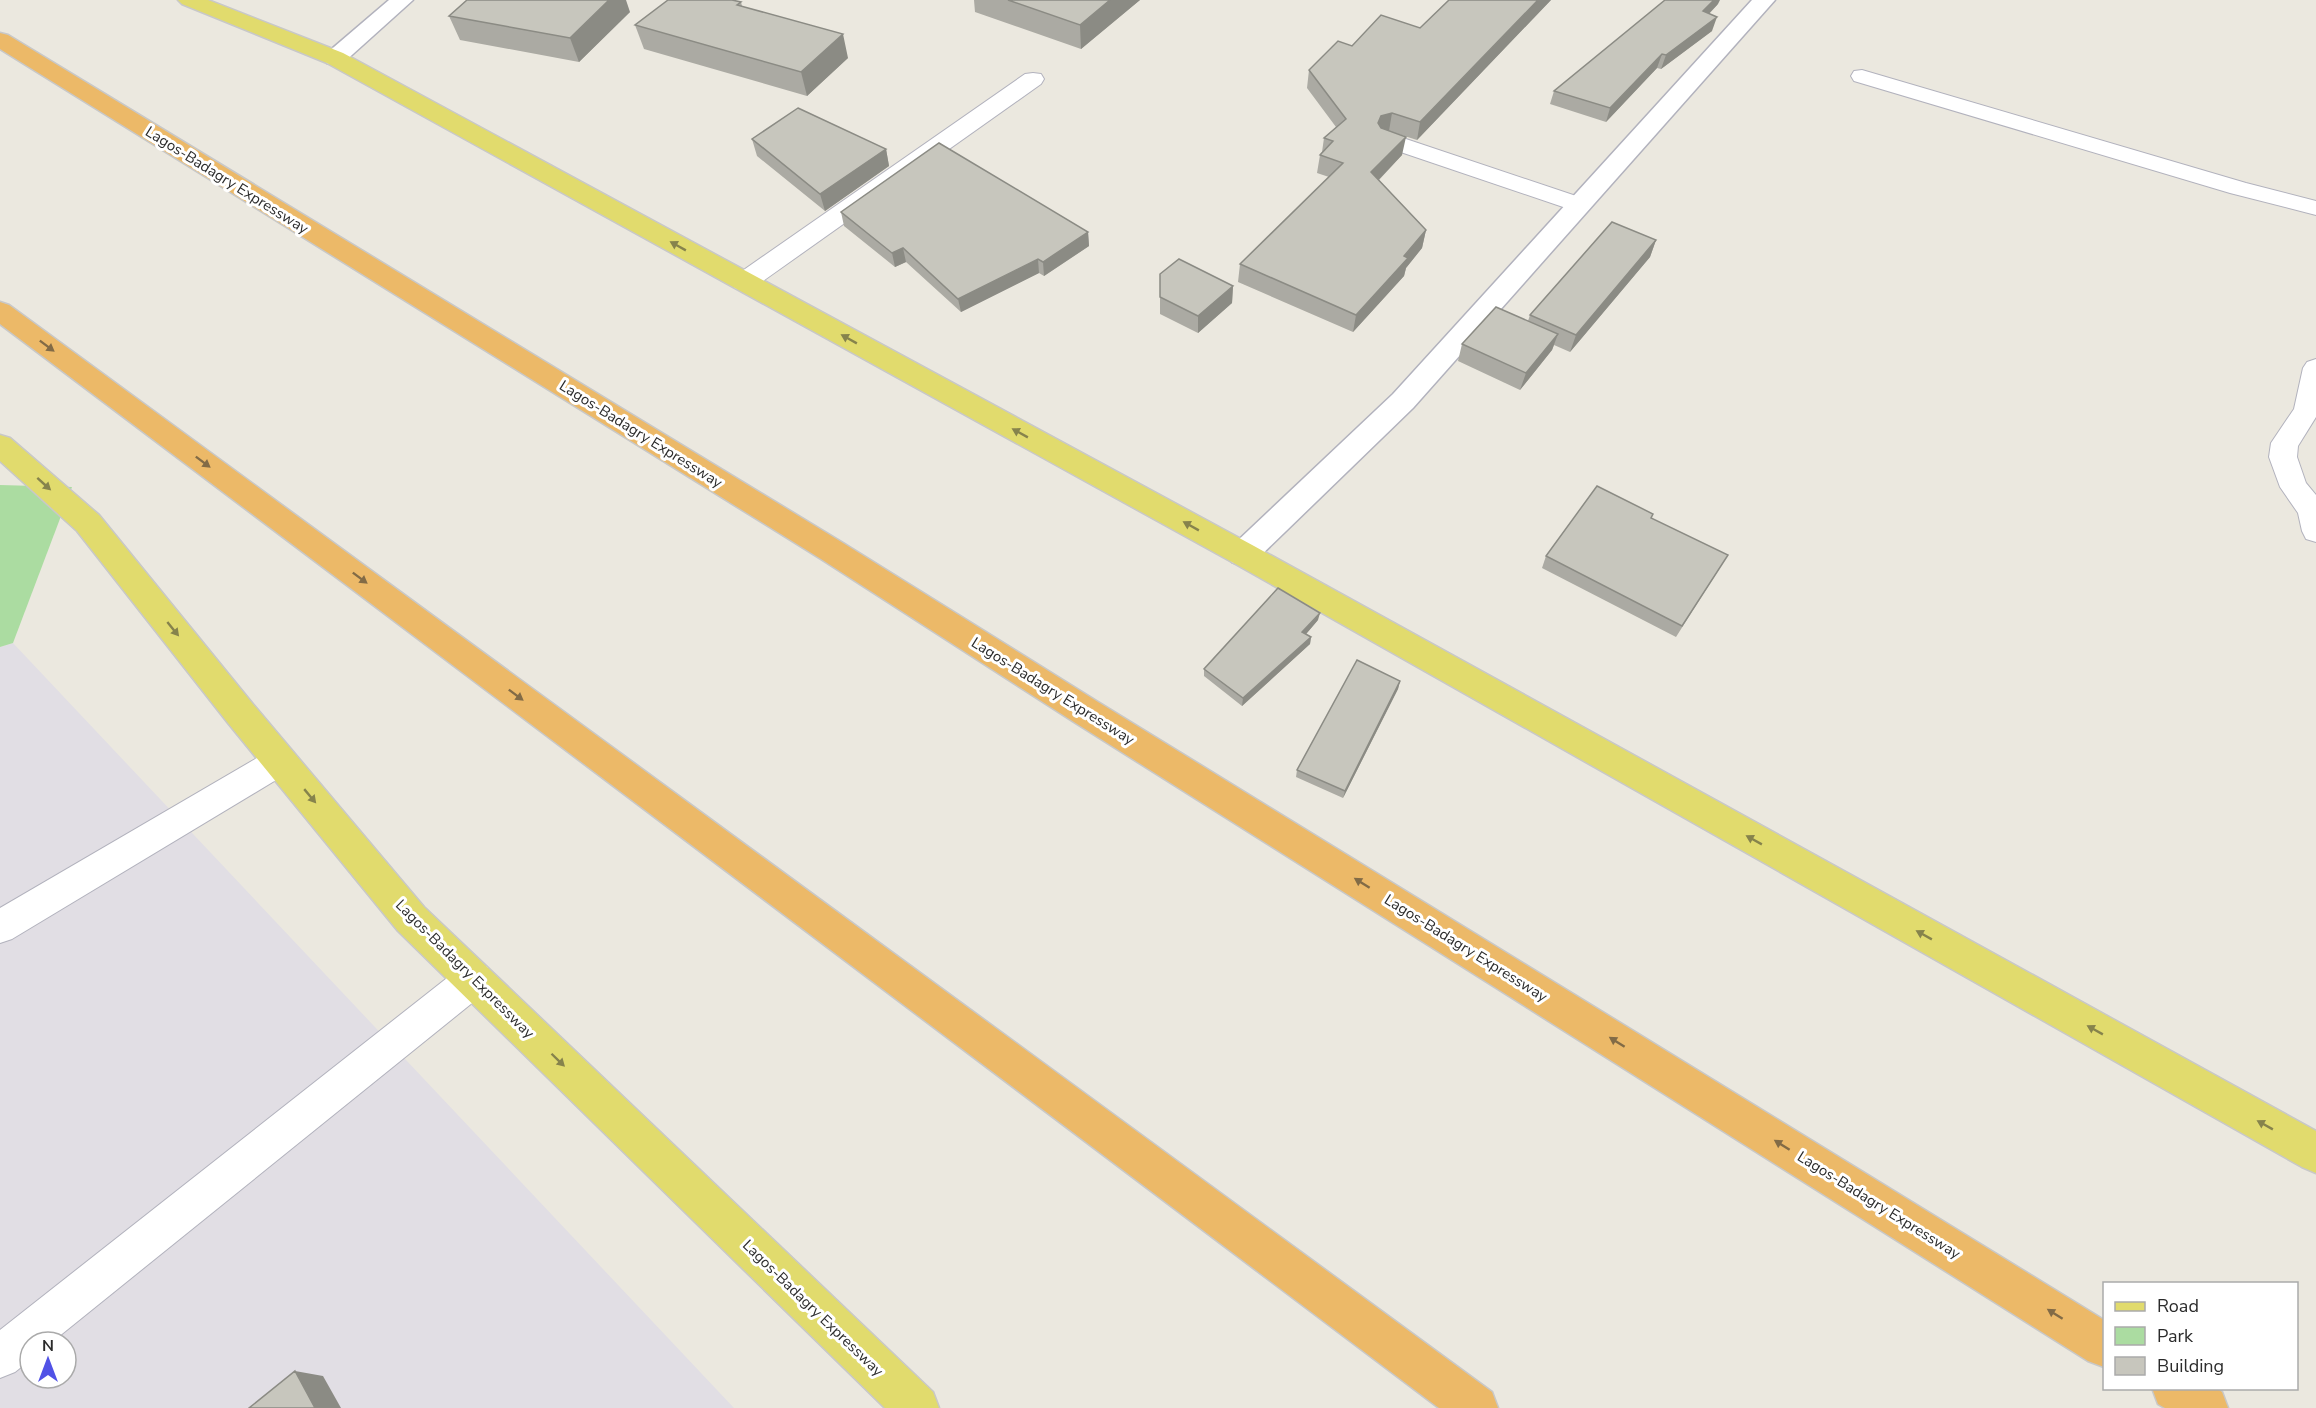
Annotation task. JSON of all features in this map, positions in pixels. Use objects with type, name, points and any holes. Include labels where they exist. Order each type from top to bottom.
[{"type":"highway","name":"Lagos-Badagry Expressway","points":[[0,40],[832,551],[1086,712],[2103,1344]]},
{"type":"highway","points":[[0,311],[1476,1408]]},
{"type":"highway","points":[[2176,1390],[2206,1408]]},
{"type":"main road","points":[[189,0],[335,58],[1243,554],[2316,1153]]},
{"type":"main road","name":"Lagos-Badagry Expressway","points":[[0,445],[88,523],[411,920],[917,1408]]},
{"type":"street","points":[[335,58],[402,0]]},
{"type":"street","points":[[1243,554],[1403,401],[1764,0]]},
{"type":"lane","points":[[1862,76],[2227,185],[2316,208]]},
{"type":"lane","points":[[744,282],[1033,79]]},
{"type":"lane","points":[[1388,140],[1580,205]]},
{"type":"lane","points":[[2316,368],[2307,409],[2295,432],[2285,443],[2283,457],[2294,487],[2312,510],[2316,531]]},
{"type":"lane","points":[[0,927],[280,761]]},
{"type":"lane","points":[[0,1357],[474,979]]},
{"type":"shaded area","points":[[13,643],[734,1408],[0,1408],[0,647]]},
{"type":"green space","points":[[0,485],[72,487],[13,643],[0,647]]},
{"type":"building","points":[[467,0],[609,0],[570,38],[449,16]]},
{"type":"building","points":[[668,0],[732,0],[741,2],[737,5],[843,34],[801,72],[635,25]]},
{"type":"building","points":[[1008,0],[1110,0],[1080,25]]},
{"type":"building","points":[[1449,0],[1538,0],[1420,122],[1392,113],[1381,116],[1378,123],[1381,128],[1406,137],[1371,172],[1426,230],[1404,256],[1408,258],[1356,315],[1240,264],[1343,163],[1320,155],[1333,141],[1324,138],[1346,119],[1309,70],[1338,41],[1352,46],[1381,15],[1420,28]]},
{"type":"building","points":[[1665,0],[1714,0],[1703,11],[1717,17],[1666,55],[1662,54],[1610,108],[1554,91]]},
{"type":"building","points":[[798,108],[886,149],[820,194],[752,139]]},
{"type":"building","points":[[939,143],[1088,232],[1043,262],[1038,259],[958,299],[903,248],[892,253],[841,212]]},
{"type":"building","points":[[1612,222],[1656,240],[1576,335],[1530,315]]},
{"type":"building","points":[[1179,259],[1233,286],[1198,316],[1160,297],[1160,274]]},
{"type":"building","points":[[1496,307],[1558,334],[1526,373],[1462,344]]},
{"type":"building","points":[[1597,486],[1653,514],[1651,518],[1728,555],[1682,626],[1546,556]]},
{"type":"building","points":[[1278,588],[1320,613],[1302,632],[1311,637],[1243,698],[1204,669]]},
{"type":"building","points":[[1357,660],[1400,681],[1345,791],[1297,770]]},
{"type":"building","points":[[295,1371],[315,1408],[249,1408]]}]
